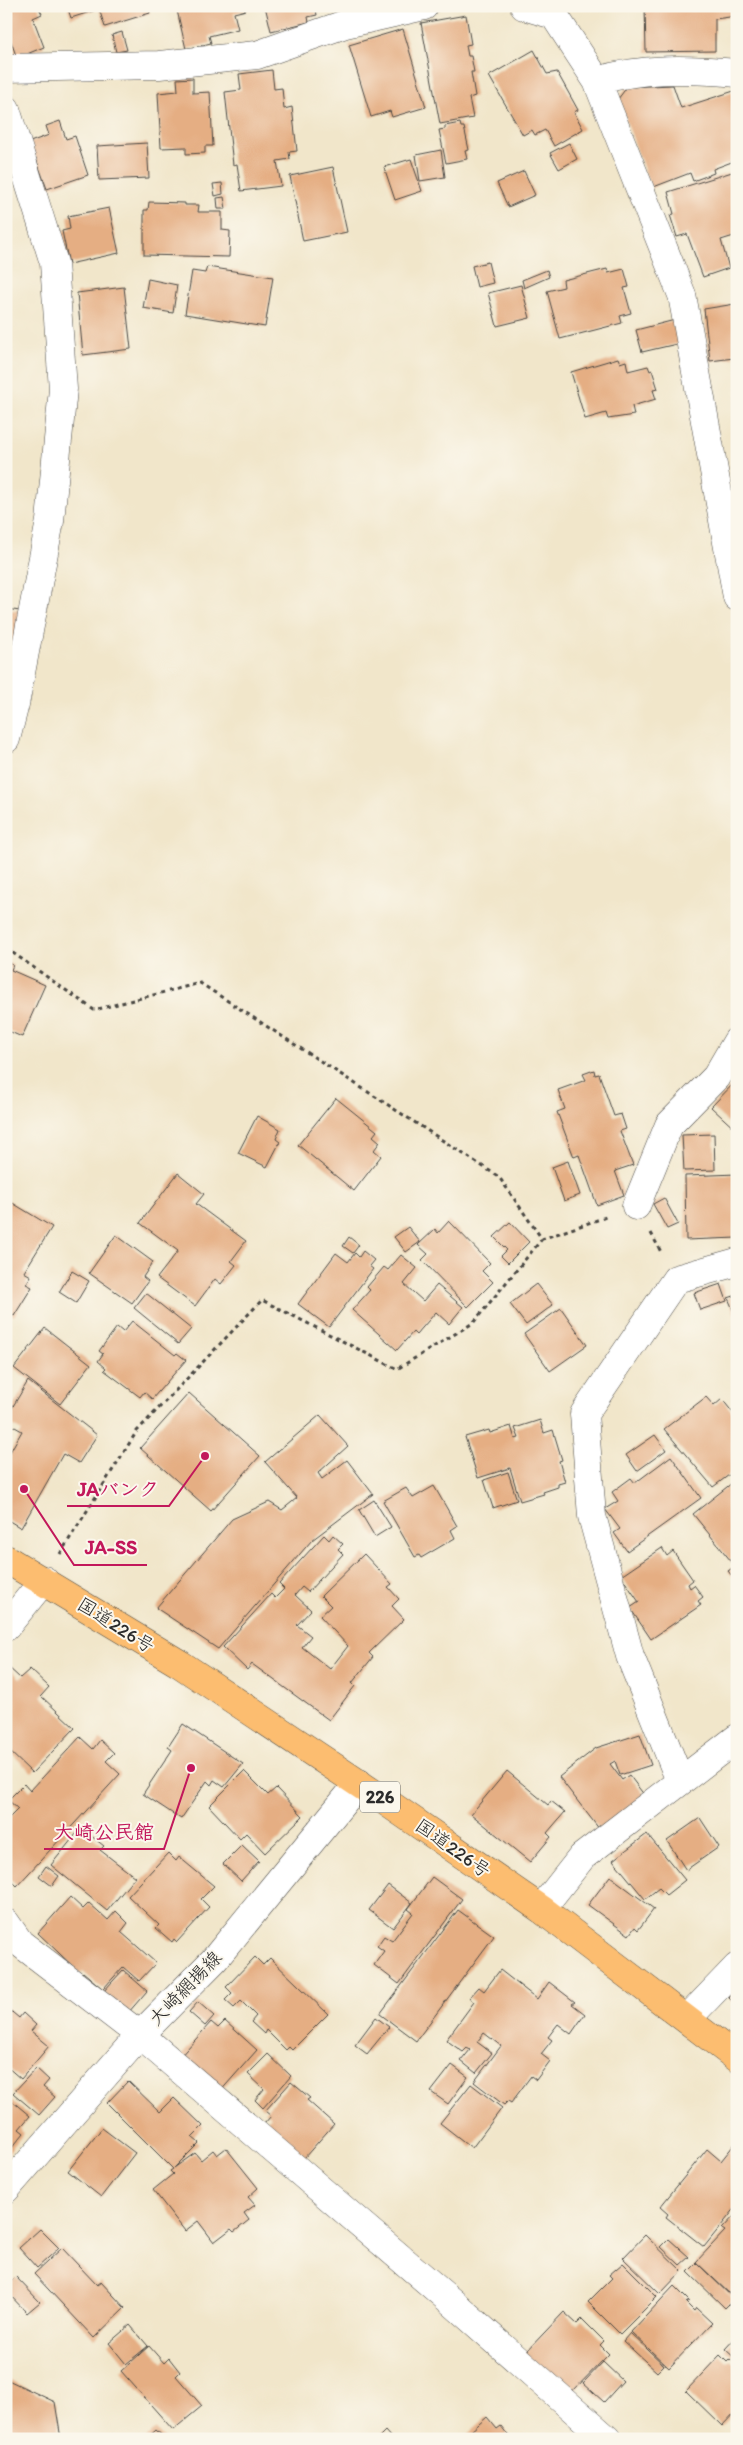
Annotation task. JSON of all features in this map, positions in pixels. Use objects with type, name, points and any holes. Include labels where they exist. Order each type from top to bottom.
[{"type":"highway","name":"国道226号","points":[[6,1559],[44,1580],[180,1664],[359,1783],[541,1909],[737,2058]]},
{"type":"street","points":[[6,68],[160,64],[257,55],[344,15],[424,6]]},
{"type":"street","points":[[524,6],[562,11],[597,81],[682,295],[737,597]]},
{"type":"street","points":[[597,81],[625,72],[708,70],[737,73]]},
{"type":"street","points":[[6,109],[54,263],[63,389],[50,521],[15,704],[6,738]]},
{"type":"street","points":[[636,1206],[669,1125],[716,1077],[737,1041]]},
{"type":"street","points":[[680,1781],[630,1656],[592,1516],[584,1414],[676,1279],[737,1262]]},
{"type":"street","points":[[6,1627],[44,1580]]},
{"type":"street","points":[[541,1909],[582,1857],[737,1738]]},
{"type":"street","name":"大崎網揚線","points":[[6,2189],[140,2035],[214,1960],[359,1783]]},
{"type":"street","points":[[6,1923],[20,1943],[140,2035],[446,2297],[607,2439]]},
{"type":"street","points":[[686,2019],[737,1966]]},
{"type":"path","points":[[6,948],[94,1010],[200,983],[499,1177],[542,1240]]},
{"type":"path","points":[[44,1580],[137,1431],[262,1300],[397,1370],[473,1324],[542,1240],[636,1206],[676,1279]]},
{"type":"building","points":[[6,6],[38,6],[42,14],[33,18],[44,47],[17,58],[10,39],[6,40]]},
{"type":"building","points":[[67,6],[148,6],[150,13],[105,27],[99,9],[71,18]]},
{"type":"building","points":[[176,6],[245,6],[246,10],[234,13],[238,29],[209,36],[211,43],[186,49]]},
{"type":"building","points":[[265,6],[315,6],[317,15],[308,17],[309,22],[271,31]]},
{"type":"building","points":[[645,6],[737,6],[737,16],[715,19],[715,51],[646,52]]},
{"type":"building","points":[[466,15],[471,44],[466,45],[468,56],[471,56],[474,72],[471,72],[475,96],[469,98],[473,118],[440,124],[421,23]]},
{"type":"building","points":[[403,29],[426,107],[392,117],[390,111],[371,117],[349,45]]},
{"type":"building","points":[[122,32],[127,50],[116,52],[112,35]]},
{"type":"building","points":[[534,50],[547,74],[557,72],[578,110],[574,112],[583,129],[554,146],[545,130],[535,135],[532,130],[523,135],[489,76]]},
{"type":"building","points":[[272,70],[274,89],[282,88],[284,109],[292,107],[297,151],[289,152],[290,159],[277,161],[281,186],[241,191],[237,164],[233,165],[225,92],[241,90],[239,74]]},
{"type":"building","points":[[193,78],[193,93],[210,92],[213,146],[205,146],[205,153],[186,154],[186,147],[161,148],[158,93],[178,91],[177,79]]},
{"type":"building","points":[[673,85],[681,108],[737,90],[737,160],[713,169],[714,173],[693,181],[690,173],[651,188],[618,99],[627,87]]},
{"type":"building","points":[[60,121],[66,139],[75,136],[88,175],[47,189],[30,142],[49,135],[46,126]]},
{"type":"building","points":[[460,123],[461,127],[464,127],[469,150],[465,151],[467,159],[446,163],[439,130],[445,129],[445,126]]},
{"type":"building","points":[[147,143],[149,178],[99,180],[97,146]]},
{"type":"building","points":[[569,143],[577,159],[559,169],[550,153]]},
{"type":"building","points":[[441,150],[445,177],[420,181],[416,155]]},
{"type":"building","points":[[411,159],[422,191],[395,200],[384,167]]},
{"type":"building","points":[[333,167],[347,232],[303,241],[290,176]]},
{"type":"building","points":[[524,171],[535,195],[508,207],[497,183]]},
{"type":"building","points":[[732,172],[733,177],[737,176],[737,235],[721,240],[729,268],[703,277],[687,234],[677,237],[670,215],[674,214],[668,192]]},
{"type":"building","points":[[222,183],[223,194],[215,196],[213,184]]},
{"type":"building","points":[[224,197],[226,209],[218,209],[217,198]]},
{"type":"building","points":[[149,202],[185,203],[185,205],[199,205],[198,212],[222,212],[222,230],[230,231],[229,257],[144,255],[144,210],[148,210]]},
{"type":"building","points":[[109,208],[119,253],[69,264],[62,231],[70,229],[68,216]]},
{"type":"building","points":[[488,262],[493,283],[477,287],[472,266]]},
{"type":"building","points":[[207,267],[273,277],[265,327],[185,314],[192,271],[205,273]]},
{"type":"building","points":[[607,269],[608,273],[624,269],[629,287],[624,288],[631,313],[620,316],[622,323],[560,339],[547,291],[564,287],[563,280]]},
{"type":"building","points":[[547,270],[549,277],[524,288],[522,280]]},
{"type":"building","points":[[148,279],[177,285],[173,313],[143,308]]},
{"type":"building","points":[[521,285],[530,318],[497,326],[488,293]]},
{"type":"building","points":[[124,287],[131,349],[83,355],[77,293]]},
{"type":"building","points":[[737,297],[737,352],[733,353],[734,358],[710,361],[704,309],[735,304],[734,298]]},
{"type":"building","points":[[675,320],[681,343],[642,352],[636,330]]},
{"type":"building","points":[[618,358],[620,363],[626,361],[628,371],[648,366],[650,371],[652,370],[658,389],[653,390],[656,399],[632,406],[634,415],[608,419],[606,413],[585,419],[571,372]]},
{"type":"building","points":[[6,609],[20,611],[16,642],[6,641]]},
{"type":"building","points":[[6,962],[13,965],[11,970],[45,985],[22,1037],[6,1030]]},
{"type":"building","points":[[594,1070],[595,1075],[599,1074],[614,1116],[621,1114],[626,1129],[620,1131],[633,1165],[615,1171],[624,1195],[597,1205],[579,1155],[574,1157],[557,1112],[565,1109],[558,1090],[586,1080],[583,1074]]},
{"type":"building","points":[[737,1080],[737,1131],[711,1107]]},
{"type":"building","points":[[336,1098],[377,1131],[373,1136],[380,1142],[374,1150],[381,1156],[354,1191],[298,1145]]},
{"type":"building","points":[[257,1116],[280,1129],[276,1139],[280,1142],[267,1167],[238,1153]]},
{"type":"building","points":[[714,1134],[715,1170],[684,1171],[682,1135]]},
{"type":"building","points":[[568,1161],[580,1195],[564,1201],[552,1167]]},
{"type":"building","points":[[178,1173],[204,1194],[196,1204],[246,1241],[231,1261],[236,1265],[221,1284],[215,1279],[195,1306],[157,1278],[178,1251],[140,1223]]},
{"type":"building","points":[[737,1174],[737,1238],[686,1240],[685,1176]]},
{"type":"building","points":[[664,1198],[678,1224],[667,1229],[653,1204]]},
{"type":"building","points":[[6,1199],[52,1227],[24,1272],[31,1276],[26,1284],[32,1287],[14,1316],[8,1312],[6,1315]]},
{"type":"building","points":[[449,1221],[490,1263],[482,1271],[493,1282],[468,1307],[422,1260],[428,1254],[418,1245],[435,1229],[438,1233]]},
{"type":"building","points":[[510,1222],[529,1242],[508,1263],[501,1256],[507,1250],[494,1237]]},
{"type":"building","points":[[408,1227],[420,1242],[406,1252],[394,1237]]},
{"type":"building","points":[[116,1235],[153,1262],[143,1277],[148,1281],[132,1303],[89,1273]]},
{"type":"building","points":[[349,1237],[359,1245],[353,1253],[343,1246]]},
{"type":"building","points":[[363,1251],[374,1260],[369,1266],[373,1269],[329,1327],[298,1304],[336,1253],[348,1262],[355,1253],[359,1257]]},
{"type":"building","points":[[401,1255],[417,1268],[404,1284],[423,1301],[437,1285],[463,1307],[449,1324],[436,1312],[416,1335],[413,1332],[397,1350],[352,1310],[370,1290],[367,1287],[384,1267],[388,1270]]},
{"type":"building","points":[[72,1271],[89,1281],[76,1303],[59,1292]]},
{"type":"building","points":[[536,1284],[553,1305],[526,1325],[510,1304]]},
{"type":"building","points":[[721,1284],[727,1301],[700,1310],[694,1293]]},
{"type":"building","points":[[146,1293],[191,1329],[178,1344],[134,1308]]},
{"type":"building","points":[[737,1295],[737,1319],[728,1298]]},
{"type":"building","points":[[561,1308],[587,1345],[550,1371],[524,1334]]},
{"type":"building","points":[[132,1321],[175,1355],[177,1353],[186,1360],[152,1399],[144,1392],[140,1397],[104,1370],[106,1368],[98,1361],[103,1354],[99,1351],[117,1327],[123,1332]]},
{"type":"building","points":[[45,1328],[91,1364],[60,1404],[14,1368]]},
{"type":"building","points":[[28,1381],[97,1435],[79,1463],[63,1454],[21,1528],[6,1519],[6,1459],[22,1431],[6,1422],[6,1418]]},
{"type":"building","points":[[189,1393],[260,1456],[211,1511],[140,1448]]},
{"type":"building","points":[[706,1397],[714,1406],[722,1399],[737,1418],[737,1469],[713,1487],[664,1429]]},
{"type":"building","points":[[320,1415],[348,1446],[318,1473],[322,1479],[347,1460],[373,1494],[312,1540],[218,1649],[156,1608],[232,1519],[269,1502],[282,1510],[297,1498],[265,1462]]},
{"type":"building","points":[[540,1420],[544,1433],[553,1430],[562,1460],[559,1461],[565,1482],[558,1484],[558,1487],[543,1492],[544,1494],[520,1501],[510,1468],[478,1478],[465,1437],[489,1430],[490,1433],[511,1426],[515,1439],[519,1438],[515,1428]]},
{"type":"building","points":[[655,1435],[666,1450],[637,1471],[626,1455]]},
{"type":"building","points":[[671,1456],[701,1498],[627,1551],[614,1533],[620,1529],[605,1509],[618,1501],[612,1492],[631,1478],[635,1483]]},
{"type":"building","points":[[508,1472],[517,1500],[493,1508],[484,1480]]},
{"type":"building","points":[[737,1479],[737,1582],[728,1571],[735,1566],[693,1514]]},
{"type":"building","points":[[434,1486],[457,1526],[451,1530],[455,1538],[421,1558],[419,1555],[415,1557],[383,1501],[406,1488],[413,1498]]},
{"type":"building","points":[[374,1500],[391,1527],[375,1537],[359,1510]]},
{"type":"building","points":[[324,1535],[329,1540],[333,1535],[343,1544],[338,1549],[343,1554],[308,1592],[302,1587],[295,1595],[311,1610],[297,1625],[311,1636],[302,1647],[330,1669],[348,1646],[320,1616],[331,1606],[321,1596],[364,1554],[392,1584],[388,1587],[399,1599],[392,1606],[404,1619],[369,1653],[373,1657],[352,1683],[355,1686],[329,1720],[252,1664],[247,1670],[223,1647],[271,1594],[275,1598],[284,1589],[279,1584]]},
{"type":"building","points":[[662,1548],[667,1556],[673,1551],[693,1580],[688,1584],[690,1588],[694,1585],[703,1597],[698,1601],[701,1605],[651,1639],[630,1608],[639,1602],[621,1576]]},
{"type":"building","points":[[7,1666],[20,1678],[30,1669],[49,1687],[41,1696],[75,1728],[32,1773],[6,1748]]},
{"type":"building","points":[[183,1724],[243,1764],[224,1787],[214,1780],[211,1785],[207,1781],[181,1819],[143,1794],[172,1750],[168,1747]]},
{"type":"building","points":[[640,1734],[651,1765],[620,1775],[615,1761],[610,1764],[622,1780],[629,1775],[645,1796],[600,1830],[559,1777],[596,1748]]},
{"type":"building","points":[[80,1737],[93,1749],[100,1740],[114,1753],[106,1761],[120,1774],[17,1886],[6,1875],[6,1821],[18,1809],[8,1800],[24,1784],[30,1791]]},
{"type":"building","points":[[244,1771],[268,1795],[276,1788],[303,1816],[265,1853],[246,1833],[240,1839],[209,1806]]},
{"type":"building","points":[[507,1771],[548,1805],[551,1801],[565,1812],[547,1833],[551,1837],[530,1862],[471,1814]]},
{"type":"building","points":[[700,1818],[719,1847],[686,1870],[667,1841]]},
{"type":"building","points":[[81,1828],[104,1846],[100,1850],[135,1877],[107,1911],[51,1865]]},
{"type":"building","points":[[647,1834],[685,1880],[666,1895],[659,1888],[645,1899],[613,1860]]},
{"type":"building","points":[[242,1845],[259,1861],[241,1881],[223,1864]]},
{"type":"building","points":[[168,1853],[176,1861],[179,1857],[214,1886],[201,1899],[209,1907],[177,1942],[174,1939],[172,1942],[156,1928],[159,1925],[128,1896]]},
{"type":"building","points":[[46,1866],[59,1876],[52,1886],[39,1876]]},
{"type":"building","points":[[610,1876],[654,1909],[638,1930],[635,1927],[629,1935],[588,1905]]},
{"type":"building","points":[[432,1877],[462,1899],[399,1984],[374,1965],[384,1951],[377,1946],[384,1936],[392,1941],[413,1913],[408,1909]]},
{"type":"building","points":[[388,1885],[412,1903],[393,1928],[369,1910]]},
{"type":"building","points":[[70,1897],[83,1909],[89,1903],[108,1920],[116,1911],[128,1923],[121,1932],[156,1963],[139,1981],[123,1967],[103,1989],[83,1972],[81,1974],[38,1933]]},
{"type":"building","points":[[458,1910],[494,1936],[416,2041],[380,2014]]},
{"type":"building","points":[[255,1957],[263,1965],[270,1958],[328,2014],[292,2050],[289,2047],[286,2050],[266,2030],[264,2034],[251,2022],[256,2016],[241,2001],[234,2008],[225,2000],[232,1993],[226,1987]]},
{"type":"building","points":[[123,1970],[147,1991],[128,2013],[103,1992]]},
{"type":"building","points":[[500,1970],[537,1999],[549,1982],[575,2002],[572,2004],[585,2014],[571,2034],[558,2024],[548,2037],[552,2040],[541,2054],[550,2061],[536,2080],[531,2076],[511,2103],[508,2101],[504,2105],[474,2082],[501,2046],[484,2033],[477,2042],[492,2053],[476,2073],[461,2061],[470,2050],[467,2048],[463,2052],[446,2040],[474,2002],[469,1998],[479,1987],[484,1991]]},
{"type":"building","points":[[737,1989],[737,2006],[729,1998]]},
{"type":"building","points":[[198,2002],[214,2016],[205,2026],[189,2012]]},
{"type":"building","points":[[6,2007],[19,2018],[23,2013],[36,2025],[31,2031],[49,2046],[21,2079],[6,2066]]},
{"type":"building","points":[[376,2017],[389,2027],[367,2054],[355,2045]]},
{"type":"building","points":[[225,2021],[257,2050],[218,2094],[179,2058],[211,2022],[218,2028]]},
{"type":"building","points":[[268,2054],[291,2076],[263,2108],[255,2100],[264,2089],[248,2074]]},
{"type":"building","points":[[452,2065],[468,2077],[448,2104],[431,2092]]},
{"type":"building","points":[[36,2068],[49,2080],[43,2087],[55,2097],[39,2115],[13,2093]]},
{"type":"building","points":[[128,2081],[160,2112],[174,2098],[203,2126],[192,2137],[199,2143],[174,2168],[195,2153],[201,2160],[213,2150],[217,2155],[226,2148],[258,2188],[248,2197],[255,2205],[244,2213],[249,2220],[234,2232],[231,2229],[214,2242],[198,2221],[185,2231],[153,2190],[173,2174],[170,2171],[173,2169],[107,2103]]},
{"type":"building","points":[[291,2082],[310,2098],[307,2100],[334,2124],[304,2158],[264,2124],[271,2116],[265,2111]]},
{"type":"building","points":[[471,2084],[502,2108],[472,2148],[440,2123]]},
{"type":"building","points":[[6,2096],[30,2116],[19,2129],[24,2133],[6,2155]]},
{"type":"building","points":[[102,2128],[135,2153],[101,2197],[68,2171]]},
{"type":"building","points":[[737,2141],[737,2206],[704,2247],[666,2217],[668,2214],[660,2207],[707,2149],[721,2161]]},
{"type":"building","points":[[737,2213],[737,2289],[731,2295],[696,2262],[725,2231],[722,2229]]},
{"type":"building","points":[[40,2229],[59,2248],[37,2268],[19,2248]]},
{"type":"building","points":[[645,2235],[682,2271],[660,2294],[623,2258]]},
{"type":"building","points":[[669,2239],[689,2257],[680,2265],[661,2247]]},
{"type":"building","points":[[62,2248],[97,2285],[101,2282],[125,2308],[94,2338],[34,2274]]},
{"type":"building","points":[[623,2263],[657,2297],[620,2334],[588,2302],[612,2278],[609,2275]]},
{"type":"building","points":[[697,2263],[734,2299],[725,2308],[688,2272]]},
{"type":"building","points":[[16,2277],[40,2302],[27,2313],[6,2291],[6,2286]]},
{"type":"building","points":[[674,2286],[689,2301],[686,2303],[694,2311],[696,2308],[712,2323],[669,2368],[631,2332]]},
{"type":"building","points":[[564,2312],[577,2324],[582,2319],[604,2341],[600,2345],[609,2354],[569,2395],[525,2353]]},
{"type":"building","points":[[130,2325],[148,2346],[126,2364],[109,2343]]},
{"type":"building","points":[[630,2333],[664,2365],[657,2372],[623,2341]]},
{"type":"building","points":[[737,2336],[737,2360],[725,2349]]},
{"type":"building","points":[[149,2346],[164,2363],[169,2358],[180,2372],[176,2376],[202,2406],[173,2430],[121,2371]]},
{"type":"building","points":[[720,2355],[727,2362],[730,2359],[737,2365],[737,2410],[722,2426],[686,2391]]},
{"type":"building","points":[[603,2362],[623,2381],[604,2402],[583,2383]]},
{"type":"building","points":[[6,2379],[55,2402],[61,2439],[6,2439]]},
{"type":"building","points":[[487,2417],[497,2429],[501,2426],[511,2439],[462,2439]]},
{"type":"building","points":[[156,2430],[166,2439],[146,2439]]},
{"type":"building","points":[[385,2431],[392,2439],[377,2439]]},
{"type":"place","name":"JAバンク","points":[[205,1456]]},
{"type":"place","name":"JA-SS","points":[[24,1489]]},
{"type":"place","name":"大崎公民館","points":[[191,1768]]}]
